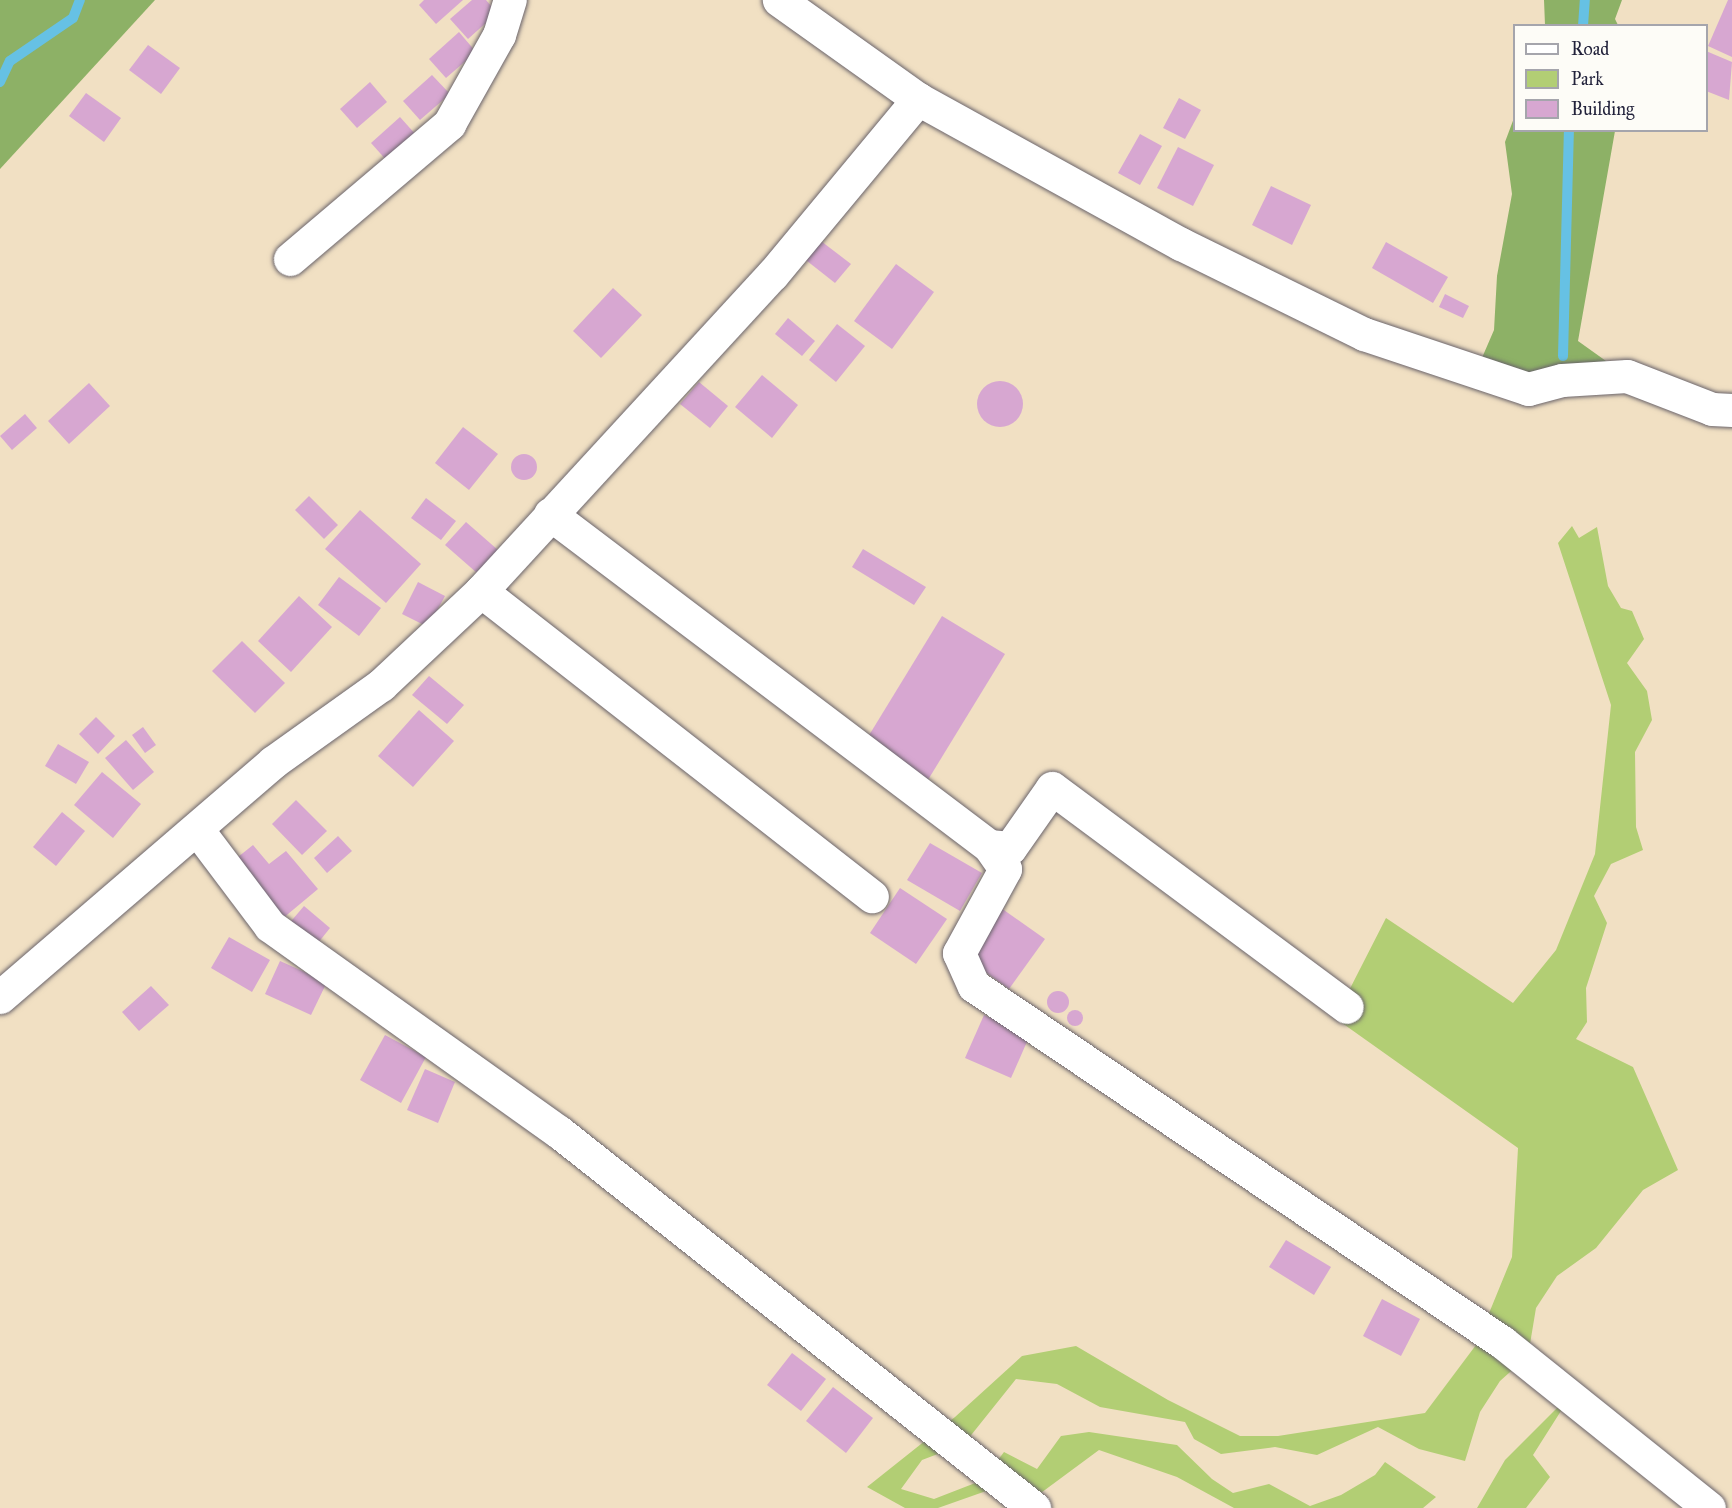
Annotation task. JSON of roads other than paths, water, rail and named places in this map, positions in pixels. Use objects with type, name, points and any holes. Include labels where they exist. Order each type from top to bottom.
[{"type":"street","points":[[290,259],[449,124],[499,35],[510,0]]},
{"type":"street","points":[[779,0],[918,99],[1181,244],[1364,334],[1528,389],[1562,380],[1627,376],[1712,410],[1732,410]]},
{"type":"street","points":[[0,996],[273,762],[381,685],[481,591],[771,275],[918,99]]},
{"type":"street","points":[[550,514],[989,846],[1005,869],[959,953],[974,986],[1502,1342],[1709,1508]]},
{"type":"street","points":[[481,591],[872,896]]},
{"type":"street","points":[[989,846],[1010,848],[1052,788],[1347,1007]]},
{"type":"street","points":[[197,829],[270,926],[559,1132],[1034,1508]]},
{"type":"waterway","points":[[0,82],[10,61],[73,18],[80,0]]},
{"type":"waterway","points":[[1583,24],[1585,0]]},
{"type":"waterway","points":[[1563,356],[1569,132]]}]
